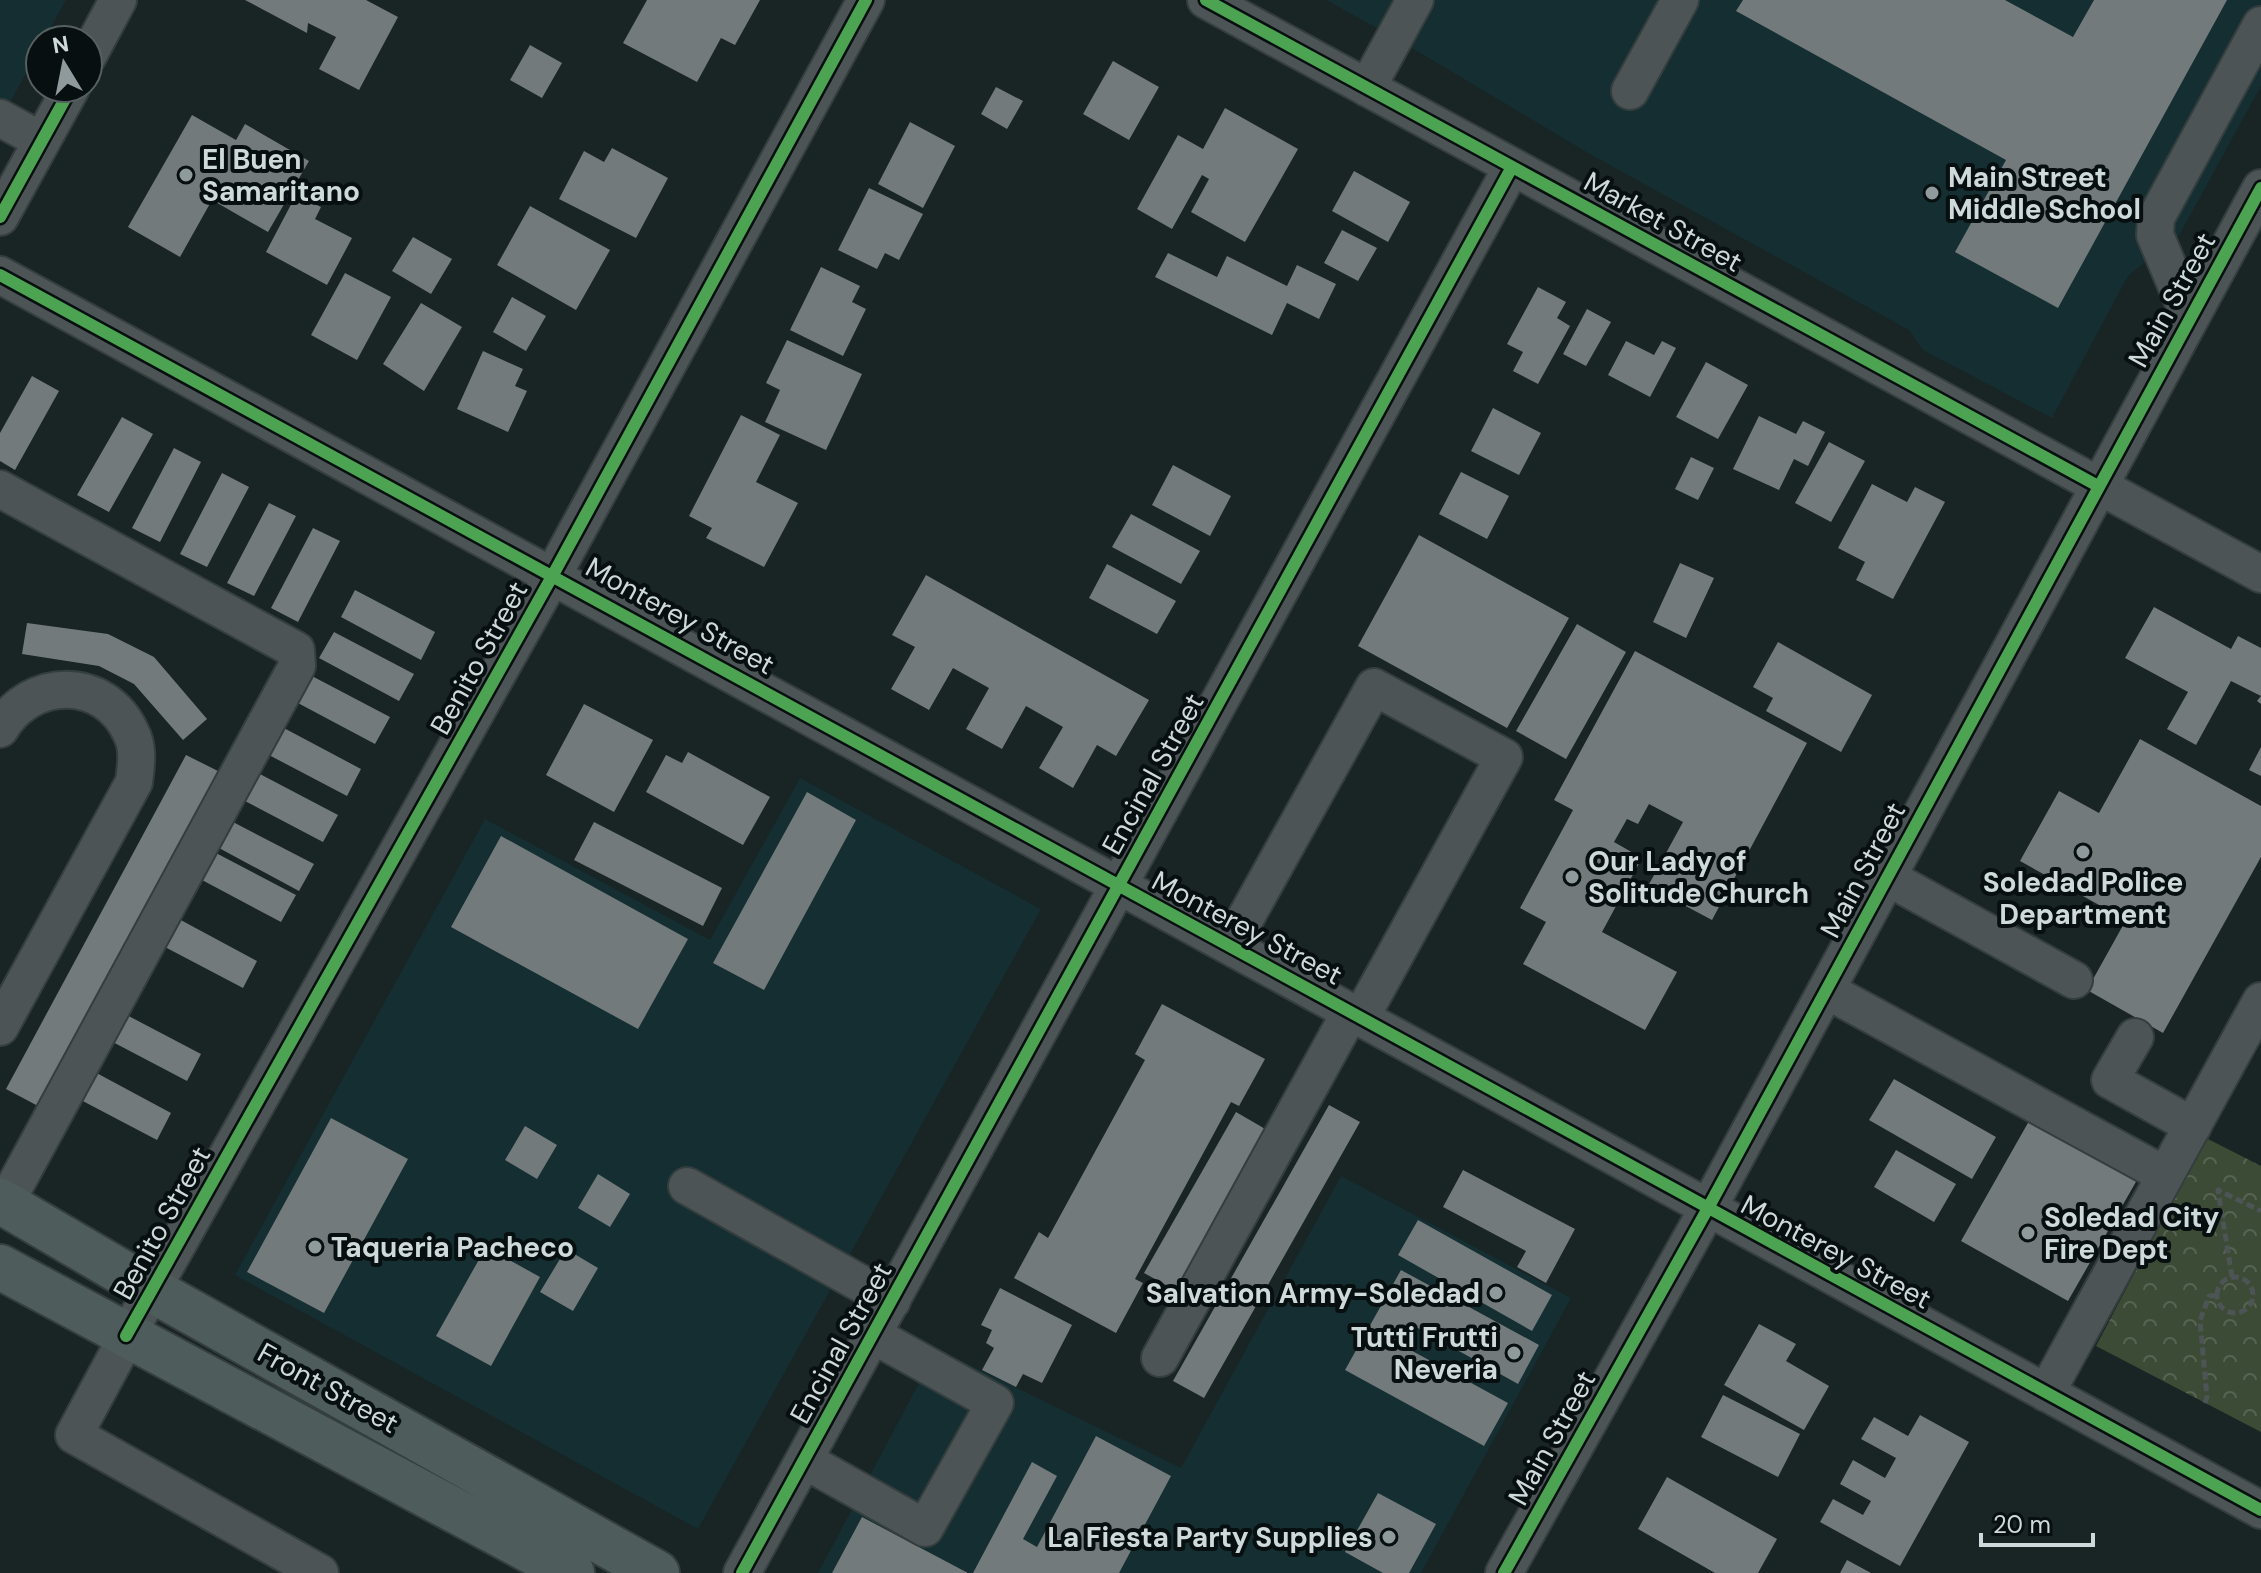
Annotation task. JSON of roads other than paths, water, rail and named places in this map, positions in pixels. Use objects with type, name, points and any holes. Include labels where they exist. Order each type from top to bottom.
[{"type":"main road","name":"Front Street","points":[[3,1202],[152,1290],[657,1573]]},
{"type":"main road","name":"Front Street","points":[[0,1267],[572,1573]]},
{"type":"street","points":[[104,26],[118,0]]},
{"type":"street","name":"Benito Street","points":[[320,1573],[74,1435],[126,1336],[554,573],[866,0]]},
{"type":"street","name":"Market Street","points":[[1206,0],[2261,574]]},
{"type":"street","points":[[1367,88],[1415,0]]},
{"type":"street","points":[[1630,91],[1680,0]]},
{"type":"street","points":[[2190,318],[2155,235],[2156,218],[2261,25]]},
{"type":"street","points":[[0,217],[62,104]]},
{"type":"street","points":[[0,118],[42,141]]},
{"type":"street","name":"Encinal Street","points":[[742,1573],[1512,167]]},
{"type":"street","name":"Main Street","points":[[1504,1573],[1707,1210],[2261,188]]},
{"type":"street","name":"Monterey Street","points":[[0,275],[554,573],[1707,1210],[2261,1510]]},
{"type":"street","points":[[0,489],[296,650],[297,666],[3,1202]]},
{"type":"street","points":[[1160,1358],[1504,757],[1374,687],[1230,946]]},
{"type":"street","points":[[0,729],[7,716],[26,699],[49,690],[74,690],[98,697],[118,712],[132,733],[137,758],[134,782],[124,803],[0,1027]]},
{"type":"street","points":[[1887,877],[2074,980]]},
{"type":"street","points":[[1826,990],[2165,1175]]},
{"type":"street","points":[[2046,1393],[2165,1175],[2258,1014]]},
{"type":"street","points":[[2135,1037],[2110,1080],[2193,1126]]},
{"type":"street","points":[[687,1186],[892,1301]]},
{"type":"street","points":[[804,1460],[925,1528],[995,1403],[873,1335]]},
{"type":"place","name":"El Buen Samaritano","points":[[186,175]]},
{"type":"place","name":"Main Street Middle School","points":[[1932,193]]},
{"type":"place","name":"Soledad Police Department","points":[[2083,852]]},
{"type":"place","name":"Our Lady of Solitude Church","points":[[1572,877]]},
{"type":"place","name":"Soledad City Fire Dept","points":[[2028,1233]]},
{"type":"place","name":"Taqueria Pacheco","points":[[315,1247]]},
{"type":"place","name":"Salvation Army-Soledad","points":[[1496,1293]]},
{"type":"place","name":"Tutti Frutti Neveria","points":[[1514,1353]]},
{"type":"place","name":"La Fiesta Party Supplies","points":[[1389,1537]]}]
